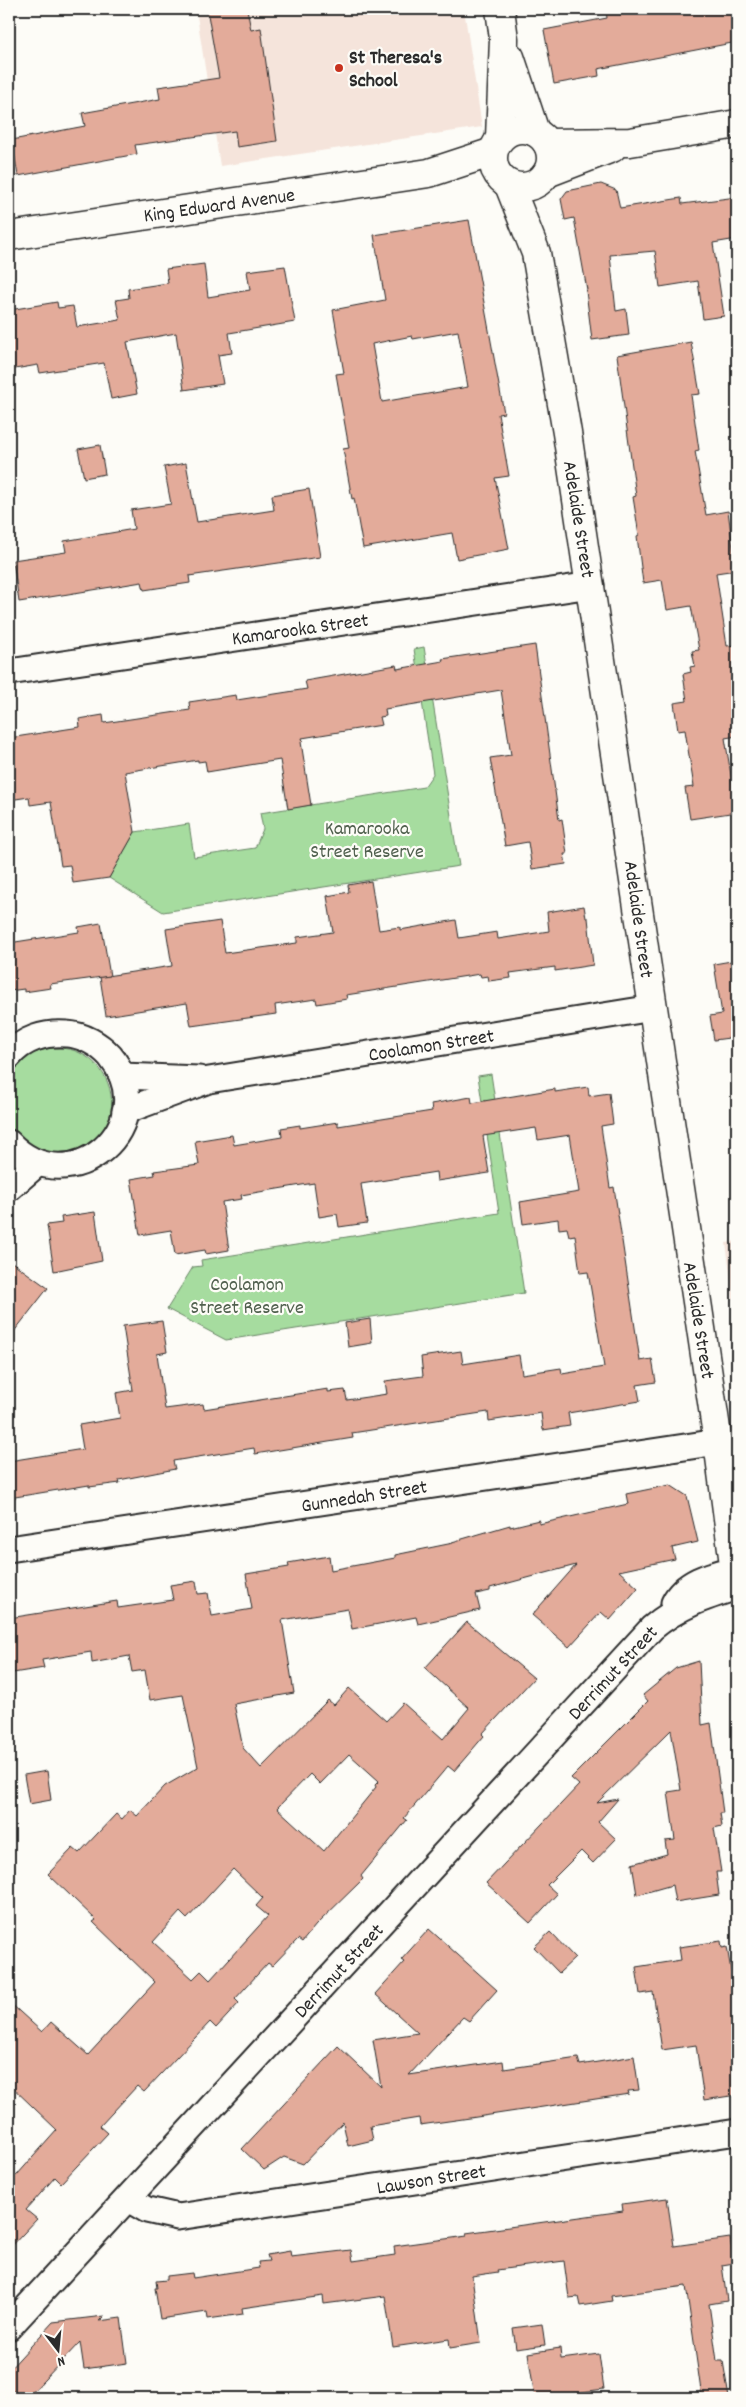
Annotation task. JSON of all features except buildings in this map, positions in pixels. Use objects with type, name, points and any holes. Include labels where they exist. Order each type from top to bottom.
[{"type":"street","name":"Adelaide Street","points":[[500,9],[504,39],[500,163],[536,252],[567,433],[718,1442],[732,1500],[736,1581]]},
{"type":"street","name":"Adelaide Street","points":[[504,39],[541,137]]},
{"type":"street","points":[[630,142],[541,137],[517,129],[500,163],[526,187],[544,176],[630,142],[737,124]]},
{"type":"street","points":[[541,137],[552,158],[544,176]]},
{"type":"street","name":"King Edward Avenue","points":[[9,236],[500,163]]},
{"type":"street","name":"Adelaide Street","points":[[536,252],[544,176]]},
{"type":"street","name":"Kamarooka Street","points":[[9,672],[590,585]]},
{"type":"street","name":"Coolamon Street","points":[[125,1111],[209,1080],[653,1008]]},
{"type":"street","points":[[9,1054],[33,1038],[59,1033],[72,1034],[98,1045],[116,1064],[122,1076],[126,1093],[125,1111],[116,1135],[99,1154],[88,1161],[63,1167],[38,1163],[18,1153],[9,1143]]},
{"type":"street","name":"Coolamon Street","points":[[122,1076],[209,1080]]},
{"type":"street","points":[[9,1188],[38,1163]]},
{"type":"street","name":"Gunnedah Street","points":[[9,1549],[718,1442]]},
{"type":"street","name":"Derrimut Street","points":[[9,2327],[646,1635],[668,1614],[679,1593],[703,1578],[736,1581]]},
{"type":"street","name":"Lawson Street","points":[[128,2199],[147,2210],[178,2217],[737,2132]]},
{"type":"shaded area","name":"St Theresa's School","points":[[196,9],[464,9],[482,127],[220,166]]},
{"type":"shaded area","points":[[737,1241],[737,1325],[726,1243]]},
{"type":"green space","name":"Kamarooka Street Reserve","points":[[424,647],[459,866],[163,912],[109,878],[135,832],[189,824],[194,857],[255,848],[263,829],[260,813],[424,787],[433,774],[414,649]]},
{"type":"green space","points":[[50,1048],[73,1050],[90,1059],[99,1068],[110,1088],[111,1112],[101,1133],[90,1147],[79,1152],[47,1158],[9,1132],[9,1075],[21,1060]]},
{"type":"green space","name":"Coolamon Street Reserve","points":[[491,1074],[524,1293],[226,1340],[167,1309],[193,1267],[202,1266],[201,1260],[499,1213],[478,1076]]},
{"type":"place","name":"St Theresa's School","points":[[339,68]]}]
